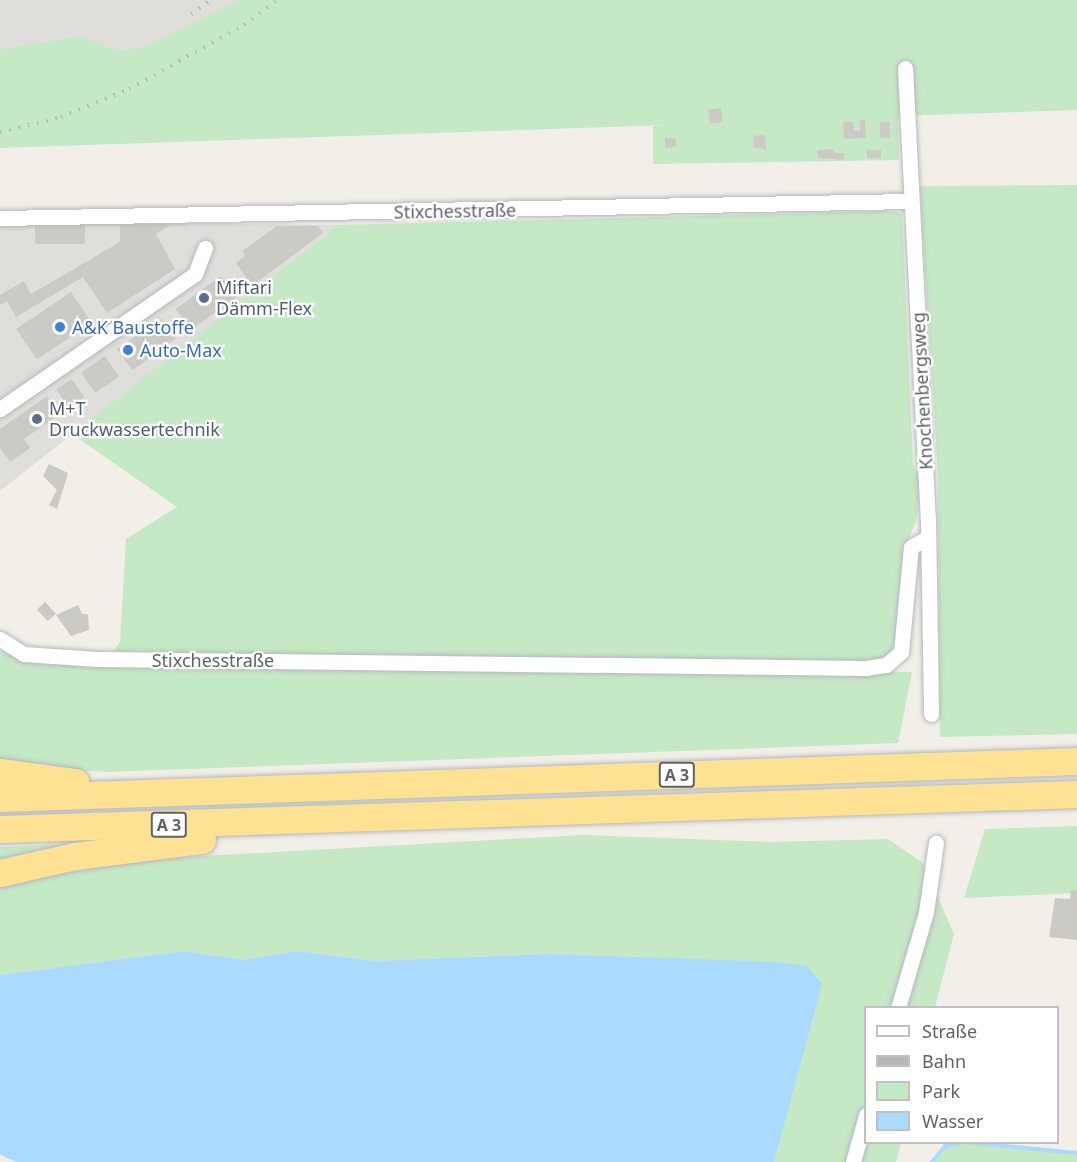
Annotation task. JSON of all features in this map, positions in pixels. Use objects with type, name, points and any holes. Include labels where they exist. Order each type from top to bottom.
[{"type":"highway","name":"A 3","points":[[0,798],[1077,761]]},
{"type":"highway","points":[[0,772],[74,782],[117,795]]},
{"type":"highway","name":"A 3","points":[[0,830],[1077,794]]},
{"type":"highway","points":[[0,873],[127,848],[304,836],[338,820]]},
{"type":"street","name":"Knochenbergsweg","points":[[905,68],[927,538],[931,714]]},
{"type":"street","name":"Stixchesstraße","points":[[0,218],[910,201]]},
{"type":"street","points":[[0,409],[195,274],[205,248]]},
{"type":"street","name":"Stixchesstraße","points":[[0,639],[24,654],[98,659],[431,661],[866,668],[886,664],[904,644],[911,548],[927,538]]},
{"type":"street","points":[[899,1006],[926,912],[936,843]]},
{"type":"street","points":[[854,1162],[864,1123]]},
{"type":"shaded area","points":[[0,0],[240,0],[145,47],[118,52],[80,36],[0,49]]},
{"type":"shaded area","points":[[0,222],[338,225],[0,491]]},
{"type":"green space","points":[[240,0],[1077,0],[1077,110],[898,116],[899,160],[653,164],[653,126],[667,125],[0,148],[0,49],[80,36],[118,51],[145,47]]},
{"type":"green space","points":[[1077,185],[1077,734],[940,737],[938,476],[920,186]]},
{"type":"green space","points":[[890,211],[902,213],[913,466],[920,478],[917,517],[906,547],[895,652],[885,660],[865,664],[114,651],[120,642],[126,539],[177,507],[72,434],[338,225]]},
{"type":"green space","points":[[0,651],[15,655],[912,672],[898,743],[107,772],[0,765]]},
{"type":"green space","points":[[1077,826],[1077,893],[964,898],[985,829]]},
{"type":"green space","points":[[584,835],[772,842],[888,839],[923,863],[954,934],[935,1006],[864,1006],[864,1144],[901,1144],[896,1162],[774,1162],[789,1102],[807,966],[546,954],[376,961],[296,951],[243,960],[184,951],[0,975],[0,884],[149,859]]},
{"type":"green space","points":[[87,844],[0,866],[0,847]]},
{"type":"green space","points":[[985,1144],[1077,1153],[1077,1162],[932,1162],[945,1146]]},
{"type":"water","points":[[184,951],[243,960],[296,951],[376,961],[546,954],[776,962],[807,966],[822,984],[774,1162],[17,1162],[0,1155],[0,975]]},
{"type":"building","points":[[721,108],[723,122],[710,124],[708,110]]},
{"type":"building","points":[[860,120],[865,120],[866,138],[844,139],[843,122],[853,122],[854,131],[860,131]]},
{"type":"building","points":[[880,122],[890,122],[890,138],[880,138]]},
{"type":"building","points":[[765,135],[766,150],[754,147],[753,136]]},
{"type":"building","points":[[665,138],[675,138],[676,147],[665,148]]},
{"type":"building","points":[[834,149],[834,153],[844,153],[844,160],[818,158],[817,150]]},
{"type":"building","points":[[867,150],[881,150],[881,158],[867,158]]},
{"type":"building","points":[[120,224],[171,224],[156,234],[175,269],[107,313],[83,277],[16,317],[7,301],[0,305],[0,295],[24,281],[31,294],[120,242]]},
{"type":"building","points":[[35,225],[85,225],[85,244],[35,244]]},
{"type":"building","points":[[277,226],[318,226],[323,233],[252,286],[236,263],[245,256],[242,251]]},
{"type":"building","points":[[221,276],[236,297],[191,330],[176,309]]},
{"type":"building","points":[[71,292],[92,323],[37,360],[16,329]]},
{"type":"building","points":[[160,318],[175,339],[132,370],[117,349]]},
{"type":"building","points":[[105,356],[119,377],[95,393],[81,372]]},
{"type":"building","points":[[72,379],[84,397],[69,408],[56,390]]},
{"type":"building","points":[[47,396],[60,414],[24,439],[30,448],[10,462],[0,448],[0,429]]},
{"type":"building","points":[[49,464],[68,473],[57,509],[49,505],[57,490],[43,476]]},
{"type":"building","points":[[45,602],[56,614],[48,621],[37,610]]},
{"type":"building","points":[[78,605],[82,614],[88,614],[89,630],[71,636],[56,615]]},
{"type":"building","points":[[1071,890],[1077,891],[1077,940],[1049,937],[1055,898],[1070,899]]},
{"type":"waterway","points":[[932,1162],[945,1146],[954,1144]]},
{"type":"waterway","points":[[985,1144],[1077,1153]]},
{"type":"railway","points":[[191,14],[211,0]]},
{"type":"railway","points":[[0,132],[61,117],[129,89],[244,25],[277,0]]},
{"type":"place","name":"Miftari Dämm-Flex","points":[[204,298]]},
{"type":"place","name":"A&K Baustoffe","points":[[60,327]]},
{"type":"place","name":"Auto-Max","points":[[128,350]]},
{"type":"place","name":"M+T Druckwassertechnik","points":[[37,419]]}]
